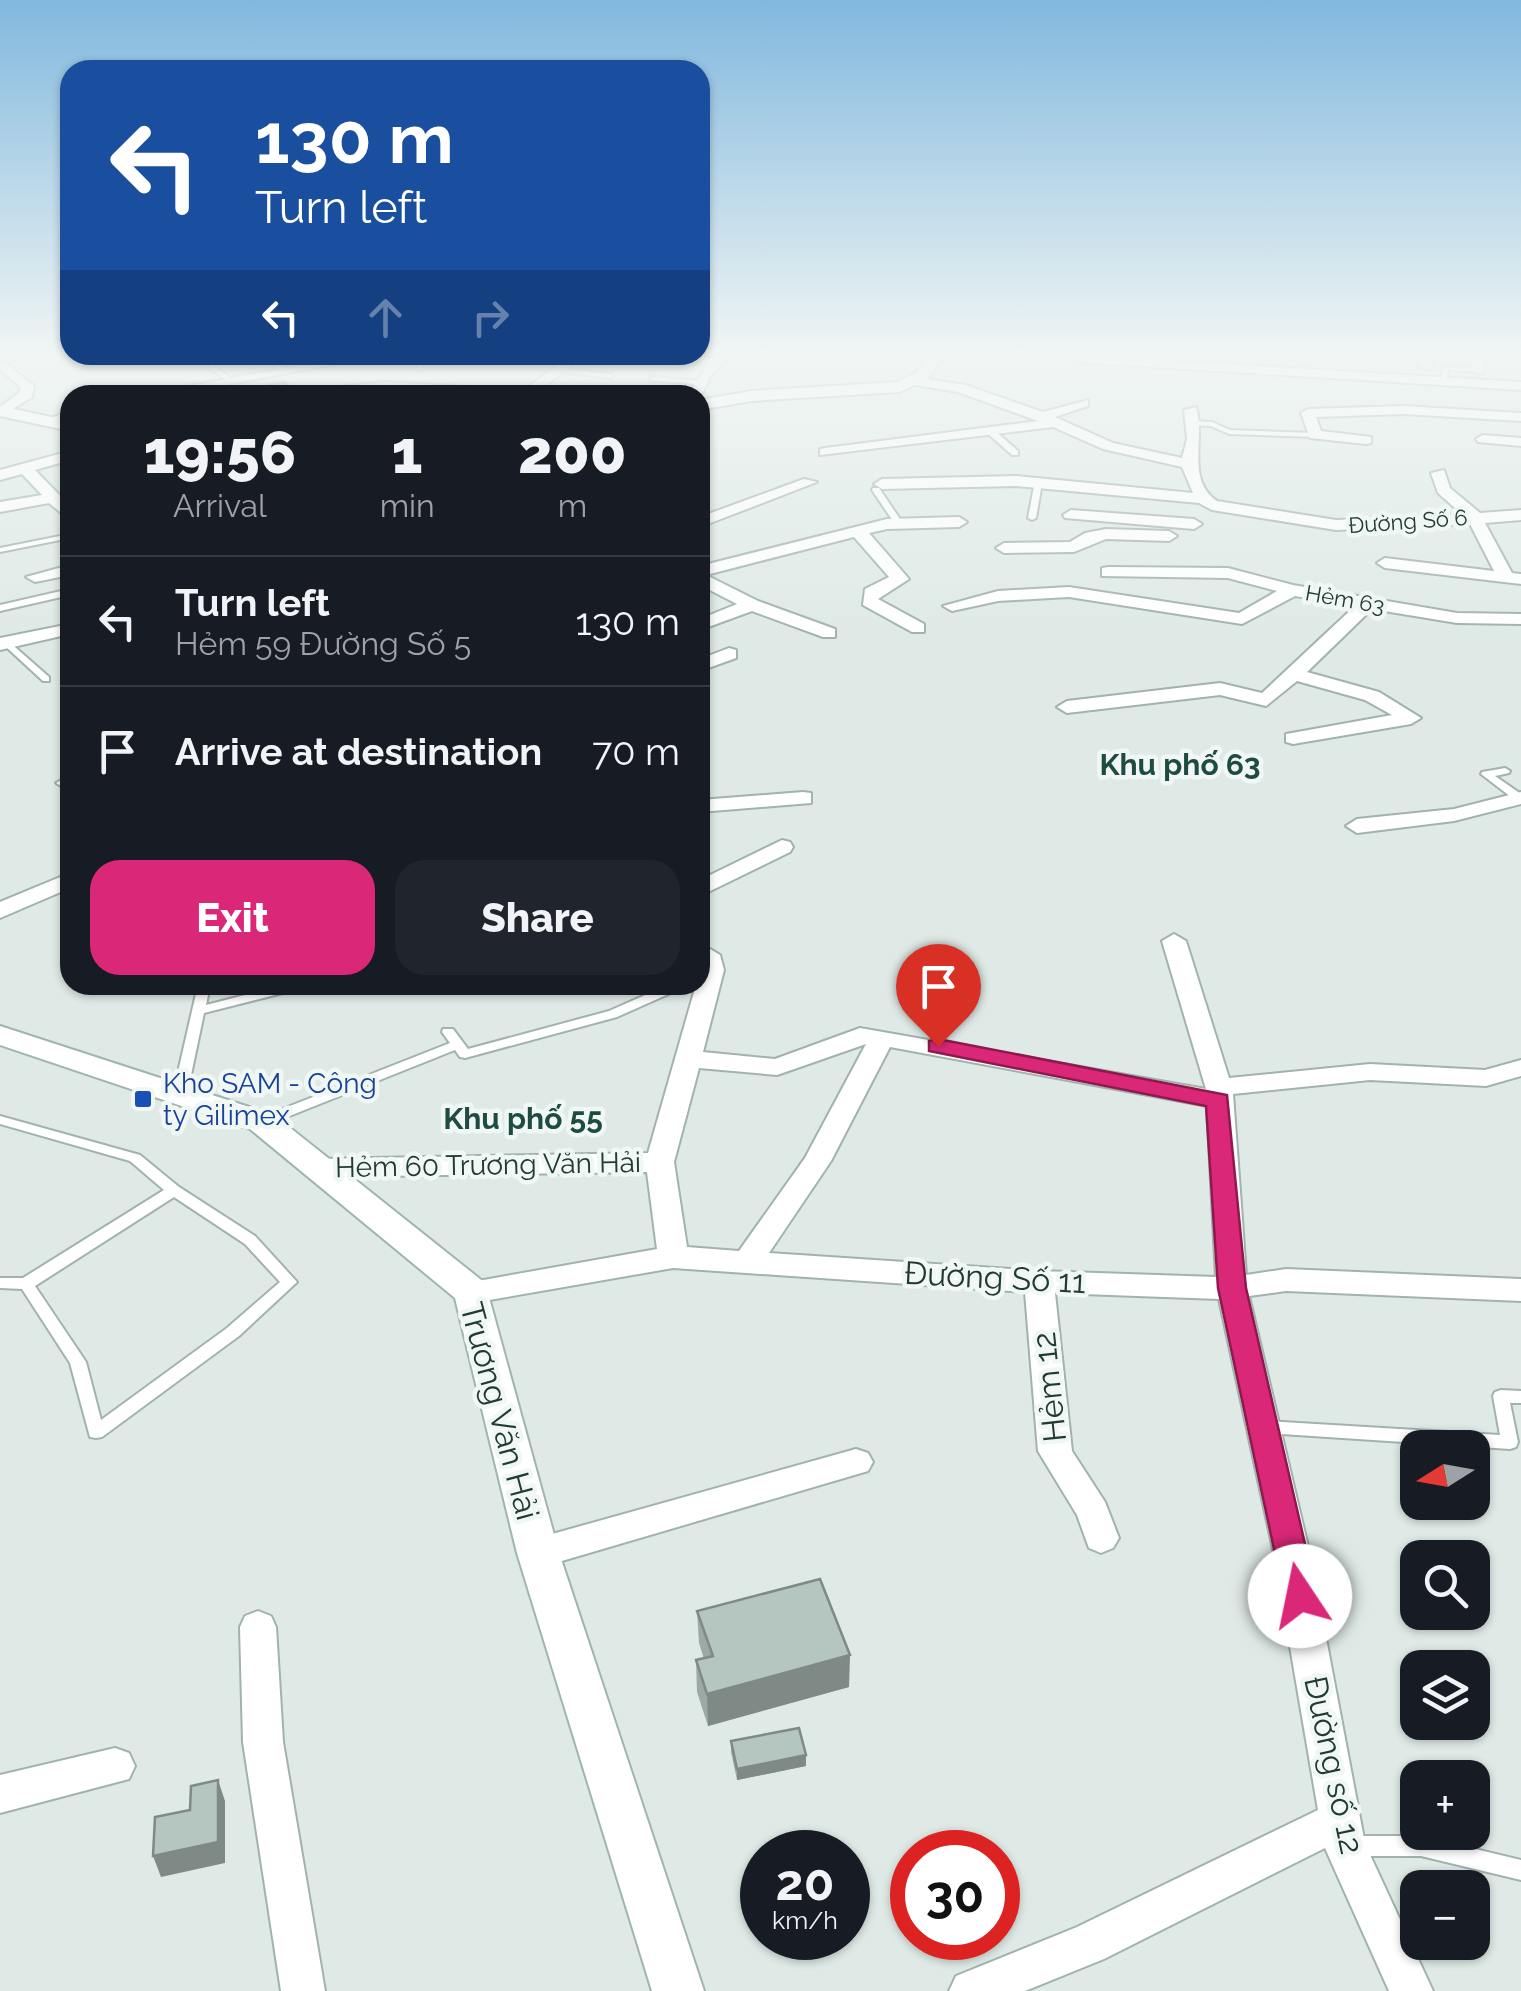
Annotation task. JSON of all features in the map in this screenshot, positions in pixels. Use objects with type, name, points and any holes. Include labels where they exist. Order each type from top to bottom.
[{"type":"street","points":[[825,452],[865,447]]},
{"type":"street","points":[[1112,447],[1188,464]]},
{"type":"street","points":[[1004,548],[1074,547],[1091,536],[1106,534],[1186,536],[1208,502],[1188,464],[1192,447]]},
{"type":"street","points":[[0,475],[60,458]]},
{"type":"street","points":[[25,468],[60,503]]},
{"type":"street","points":[[1438,473],[1443,490],[1474,516],[1512,576]]},
{"type":"street","points":[[710,518],[809,482]]},
{"type":"street","name":"Đường Số 6","points":[[879,487],[1038,483],[1208,502],[1336,525],[1379,526],[1521,515]]},
{"type":"street","points":[[0,507],[55,497]]},
{"type":"street","points":[[1071,515],[1194,524]]},
{"type":"street","points":[[710,571],[857,530],[898,522],[958,522]]},
{"type":"street","points":[[857,530],[900,579],[871,593],[869,602],[918,628]]},
{"type":"street","points":[[1169,536],[1171,559]]},
{"type":"street","points":[[1385,563],[1512,576]]},
{"type":"street","points":[[35,577],[60,572]]},
{"type":"street","points":[[1108,572],[1228,573],[1292,590]]},
{"type":"street","points":[[710,580],[752,605],[829,634]]},
{"type":"street","name":"Hẻm 63","points":[[952,606],[1034,593],[1069,592],[1242,618],[1292,590],[1457,618],[1521,619]]},
{"type":"street","points":[[1068,707],[1220,689],[1262,701],[1297,675],[1366,604]]},
{"type":"street","points":[[710,621],[752,605]]},
{"type":"street","points":[[3,643],[60,631]]},
{"type":"street","points":[[710,661],[729,654]]},
{"type":"street","points":[[1293,738],[1412,718],[1372,696],[1297,675]]},
{"type":"street","points":[[710,805],[803,798]]},
{"type":"street","points":[[1357,826],[1454,815],[1520,798]]},
{"type":"street","points":[[710,885],[782,847]]},
{"type":"street","points":[[0,911],[60,884]]},
{"type":"street","name":"Đường số 12","points":[[1174,941],[1219,1094],[1232,1288],[1264,1426],[1344,1832],[1411,1991]]},
{"type":"street","points":[[673,1256],[660,1162],[689,1059],[699,995]]},
{"type":"street","name":"Trương Văn Hải","points":[[0,1034],[262,1122],[472,1292],[538,1553],[678,1991]]},
{"type":"street","points":[[689,1059],[777,1067],[860,1036],[1219,1094],[1297,1076],[1370,1072],[1486,1078],[1521,1068]]},
{"type":"street","points":[[748,1261],[816,1162],[882,1038]]},
{"type":"street","name":"Hẻm 60 Trương Văn Hải","points":[[316,1168],[660,1162]]},
{"type":"street","name":"Đường Số 11","points":[[472,1292],[673,1256],[1039,1282],[1232,1288],[1286,1280],[1521,1290]]},
{"type":"street","name":"Hẻm 12","points":[[1039,1282],[1054,1451],[1065,1476],[1096,1508],[1101,1538]]},
{"type":"street","points":[[538,1553],[856,1462]]},
{"type":"street","points":[[258,1627],[263,1742],[303,1991]]},
{"type":"street","points":[[0,1794],[114,1766]]},
{"type":"street","points":[[971,1991],[1090,1944],[1344,1832]]},
{"type":"lane","points":[[1008,447],[1015,453]]},
{"type":"lane","points":[[1032,518],[1038,483]]},
{"type":"lane","points":[[879,487],[898,522]]},
{"type":"lane","points":[[2,550],[60,538]]},
{"type":"lane","points":[[0,608],[60,594]]},
{"type":"lane","points":[[3,643],[46,679]]},
{"type":"lane","points":[[1506,771],[1486,774],[1520,798]]},
{"type":"lane","points":[[180,1094],[202,995]]},
{"type":"lane","points":[[198,1011],[260,995]]},
{"type":"lane","points":[[262,1122],[452,1039],[465,1054],[588,1021],[653,995]]},
{"type":"lane","points":[[0,1120],[135,1158],[174,1190],[250,1240],[289,1282],[232,1332],[96,1432],[78,1362],[26,1284]]},
{"type":"lane","points":[[0,1284],[26,1284],[174,1190]]},
{"type":"lane","points":[[1264,1426],[1510,1442],[1501,1396],[1521,1397]]},
{"type":"lane","points":[[1344,1832],[1521,1870]]},
{"type":"building","points":[[820,1579],[850,1655],[707,1694],[696,1660],[713,1656],[697,1611]]},
{"type":"building","points":[[799,1728],[806,1755],[737,1769],[731,1741]]},
{"type":"building","points":[[218,1780],[218,1842],[153,1856],[155,1817],[190,1810],[191,1786]]},
{"type":"place","name":"Kho SAM - Công ty Gilimex","points":[[143,1099]]},
{"type":"district","name":"Khu phố 63","points":[[1180,764]]},
{"type":"district","name":"Khu phố 55","points":[[523,1118]]},
{"type":"route","points":[[938,1046],[1218,1100],[1232,1288],[1300,1596]]}]
